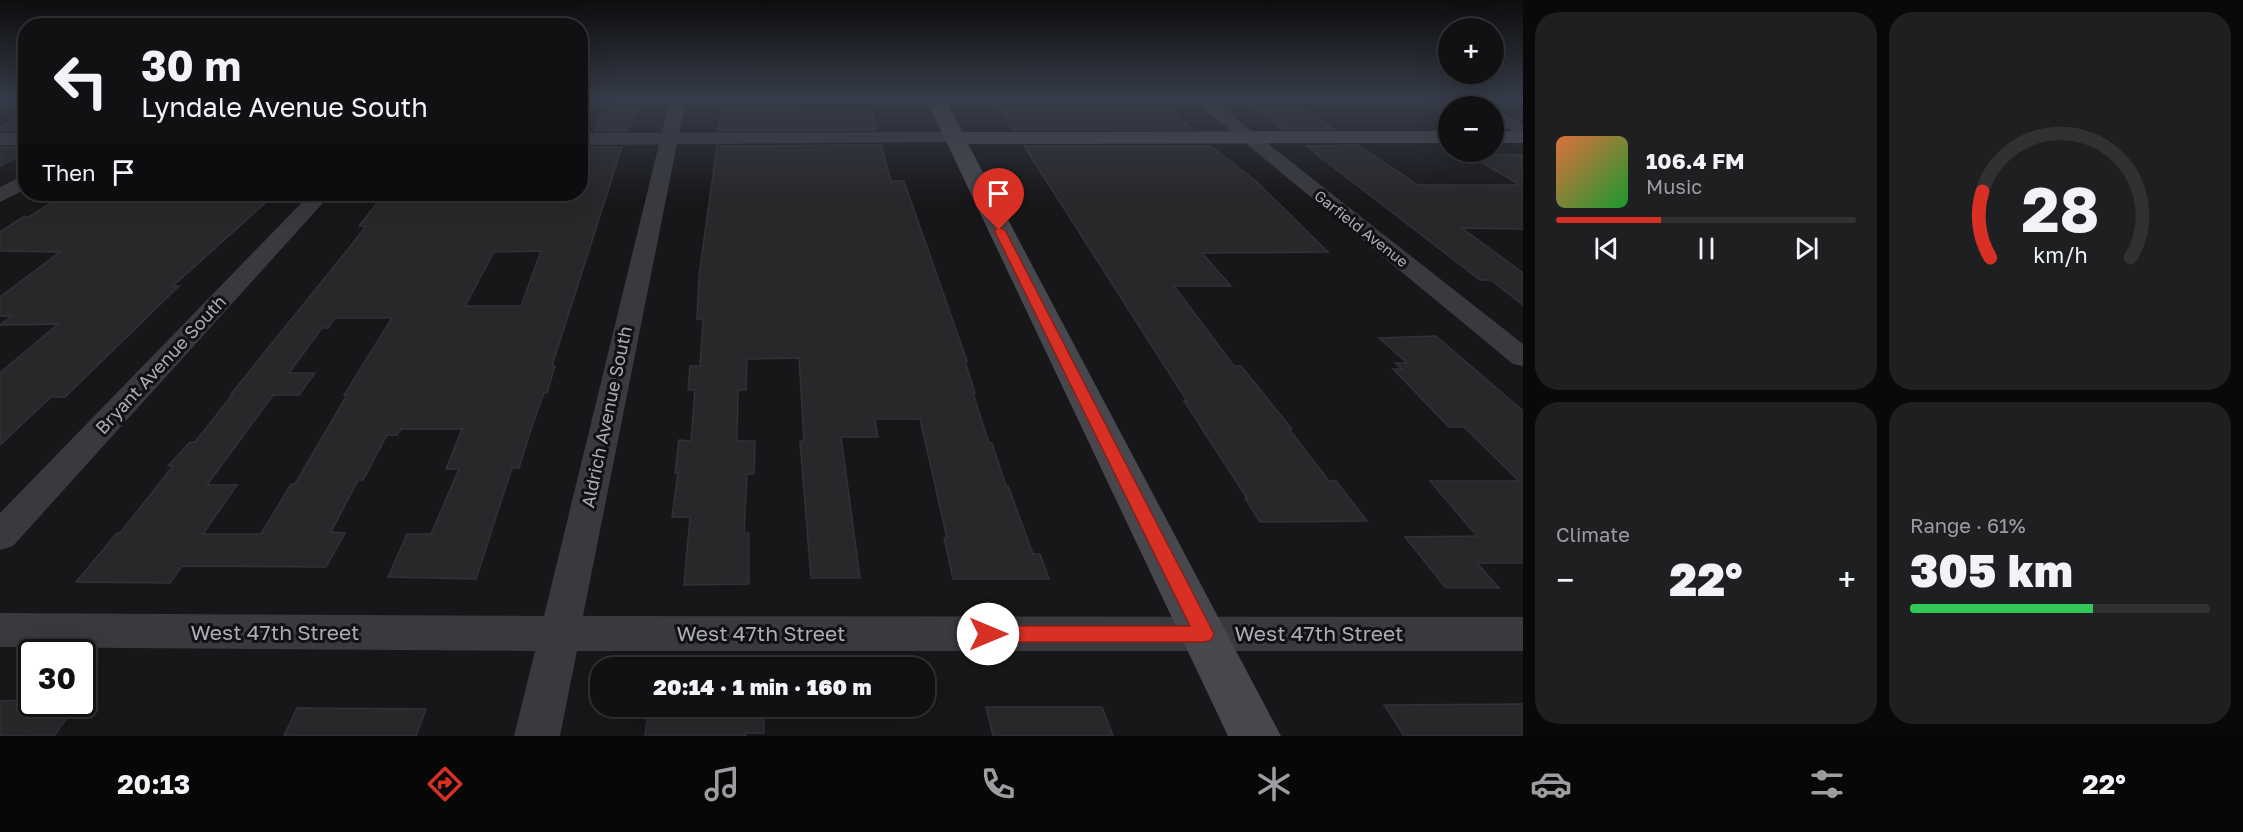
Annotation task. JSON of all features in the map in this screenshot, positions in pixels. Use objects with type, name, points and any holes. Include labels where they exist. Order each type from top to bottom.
[{"type":"main road","points":[[952,133],[1255,736]]},
{"type":"main road","points":[[954,138],[1438,137]]},
{"type":"main road","points":[[1504,137],[1523,137]]},
{"type":"street","name":"Aldrich Avenue South","points":[[537,736],[669,133]]},
{"type":"street","name":"Garfield Avenue","points":[[1241,133],[1523,358]]},
{"type":"street","points":[[0,138],[18,138]]},
{"type":"street","points":[[588,139],[954,138]]},
{"type":"street","points":[[0,196],[18,185]]},
{"type":"street","name":"Bryant Avenue South","points":[[0,536],[314,201]]},
{"type":"street","name":"West 47th Street","points":[[0,630],[237,633],[1523,634]]},
{"type":"building","points":[[881,145],[891,181],[904,181],[967,361],[965,361],[975,393],[973,393],[989,443],[992,443],[1033,554],[1040,554],[1049,579],[953,579],[944,538],[947,538],[920,419],[875,419],[878,437],[841,437],[860,578],[811,578],[800,441],[804,441],[799,358],[747,359],[746,390],[738,390],[737,441],[755,441],[754,474],[747,474],[744,533],[749,533],[749,584],[684,585],[690,517],[672,517],[678,473],[675,473],[679,440],[691,441],[695,390],[688,390],[690,366],[700,366],[703,319],[697,319],[699,276],[717,146]]},
{"type":"building","points":[[1358,145],[1418,185],[1520,185],[1481,162],[1504,162],[1504,155],[1523,155],[1523,229],[1462,228],[1523,273],[1523,305],[1491,280],[1480,280],[1306,146]]},
{"type":"building","points":[[1024,146],[1210,146],[1256,181],[1328,252],[1202,253],[1231,286],[1174,286],[1234,366],[1241,366],[1292,429],[1289,429],[1329,481],[1336,481],[1367,521],[1260,522],[1184,401],[1187,401]]},
{"type":"building","points":[[0,147],[18,147],[18,156],[0,166]]},
{"type":"building","points":[[588,147],[622,147],[552,366],[555,366],[547,393],[544,393],[519,468],[512,468],[476,579],[388,577],[407,534],[431,534],[459,469],[446,469],[462,429],[401,429],[397,435],[387,435],[363,480],[358,480],[331,532],[345,533],[326,567],[182,566],[170,583],[76,582],[117,533],[120,533],[173,466],[168,466],[190,442],[195,442],[366,226],[359,226],[379,201],[588,201]],"holes":[[[541,251],[521,306],[465,306],[494,252]],[[335,318],[392,318],[344,395],[347,395],[295,484],[291,484],[261,534],[203,534],[237,485],[207,485],[273,395],[299,395],[315,373],[289,373],[322,328],[328,328]]]},
{"type":"building","points":[[54,201],[267,201],[173,286],[179,286],[65,397],[51,397],[0,445],[0,373],[58,324],[0,325],[12,316],[0,316],[0,297],[60,252],[0,251],[0,232],[23,217],[29,217]]},
{"type":"building","points":[[1436,336],[1523,411],[1523,563],[1477,563],[1499,588],[1446,588],[1405,537],[1477,536],[1430,481],[1519,481],[1464,427],[1449,427],[1393,369],[1402,369],[1395,363],[1407,363],[1379,338]]},
{"type":"building","points":[[18,700],[18,717],[68,717],[54,736],[0,736],[0,701]]},
{"type":"building","points":[[1523,704],[1523,736],[1404,736],[1384,705]]},
{"type":"building","points":[[986,707],[1102,707],[1113,736],[993,736]]},
{"type":"building","points":[[297,708],[426,709],[416,736],[284,736]]},
{"type":"building","points":[[648,717],[764,717],[764,733],[746,733],[746,736],[645,736]]},
{"type":"route","points":[[988,634],[1204,634],[999,230]]}]
